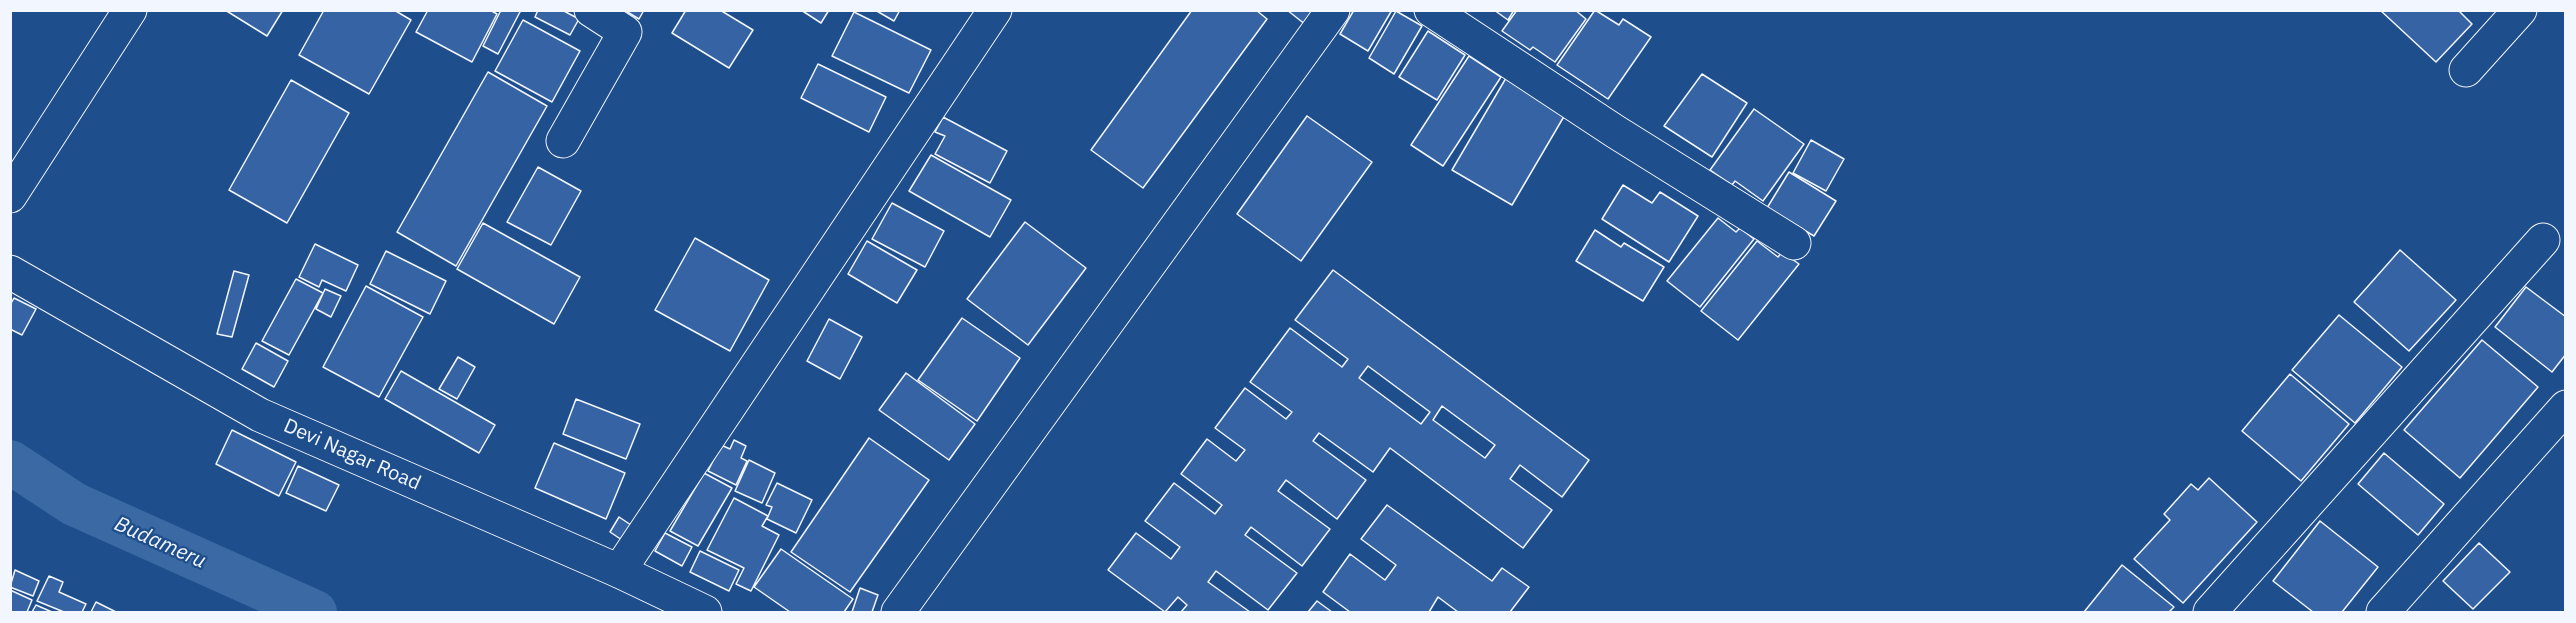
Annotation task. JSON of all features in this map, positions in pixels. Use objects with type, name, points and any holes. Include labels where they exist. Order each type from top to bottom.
[{"type":"street","points":[[10,196],[130,10]]},
{"type":"street","points":[[563,141],[625,32],[591,10]]},
{"type":"street","points":[[619,571],[994,10]]},
{"type":"street","points":[[898,612],[1333,10]]},
{"type":"street","points":[[1431,10],[1616,132],[1794,243]]},
{"type":"street","points":[[2466,70],[2520,10]]},
{"type":"street","points":[[2210,612],[2543,240]]},
{"type":"street","name":"Devi Nagar Road","points":[[10,272],[260,414],[619,571],[705,612]]},
{"type":"street","points":[[2383,612],[2565,407]]},
{"type":"building","points":[[225,10],[283,10],[267,36]]},
{"type":"building","points":[[324,10],[394,10],[411,20],[369,94],[299,55]]},
{"type":"building","points":[[428,10],[490,10],[497,14],[472,62],[416,32]]},
{"type":"building","points":[[501,10],[521,10],[498,54],[483,46]]},
{"type":"building","points":[[538,10],[562,10],[579,19],[570,35],[535,17]]},
{"type":"building","points":[[624,10],[644,10],[639,19]]},
{"type":"building","points":[[686,10],[720,10],[753,30],[729,68],[672,33]]},
{"type":"building","points":[[801,10],[829,10],[821,23]]},
{"type":"building","points":[[875,10],[900,10],[894,21]]},
{"type":"building","points":[[1192,10],[1256,10],[1267,19],[1143,188],[1091,150]]},
{"type":"building","points":[[1287,10],[1317,10],[1306,25]]},
{"type":"building","points":[[1354,10],[1392,10],[1368,51],[1340,34]]},
{"type":"building","points":[[1494,10],[1514,10],[1508,20]]},
{"type":"building","points":[[1517,10],[1575,10],[1586,19],[1555,62],[1533,47],[1530,50],[1502,31]]},
{"type":"building","points":[[1595,10],[1619,25],[1623,19],[1651,37],[1608,99],[1557,65]]},
{"type":"building","points":[[2380,10],[2458,10],[2472,24],[2436,62]]},
{"type":"building","points":[[1396,11],[1422,26],[1394,74],[1369,58]]},
{"type":"building","points":[[854,12],[931,50],[909,93],[832,56]]},
{"type":"building","points":[[523,20],[580,51],[552,102],[495,71]]},
{"type":"building","points":[[1428,31],[1465,55],[1437,100],[1399,77]]},
{"type":"building","points":[[1469,56],[1501,77],[1443,166],[1411,145]]},
{"type":"building","points":[[818,64],[886,97],[869,132],[801,98]]},
{"type":"building","points":[[488,72],[547,106],[456,266],[397,232]]},
{"type":"building","points":[[1702,74],[1747,103],[1712,157],[1664,126]]},
{"type":"building","points":[[1506,78],[1566,113],[1512,205],[1452,170]]},
{"type":"building","points":[[291,80],[349,113],[287,223],[229,190]]},
{"type":"building","points":[[1754,109],[1804,144],[1763,201],[1735,181],[1732,185],[1710,170]]},
{"type":"building","points":[[1307,116],[1372,162],[1301,261],[1237,214]]},
{"type":"building","points":[[943,117],[1007,151],[990,183],[935,154],[945,136],[935,132]]},
{"type":"building","points":[[1811,140],[1844,159],[1826,191],[1793,173]]},
{"type":"building","points":[[931,155],[1011,200],[990,237],[909,191]]},
{"type":"building","points":[[538,167],[581,191],[551,245],[507,222]]},
{"type":"building","points":[[1789,172],[1836,201],[1814,236],[1767,208]]},
{"type":"building","points":[[1623,185],[1652,203],[1660,192],[1698,216],[1669,262],[1602,219]]},
{"type":"building","points":[[892,203],[944,231],[925,267],[872,239]]},
{"type":"building","points":[[1718,218],[1736,232],[1740,228],[1754,239],[1700,307],[1667,281]]},
{"type":"building","points":[[1025,222],[1086,268],[1028,345],[967,299]]},
{"type":"building","points":[[483,223],[580,277],[554,324],[457,269]]},
{"type":"building","points":[[1595,230],[1621,247],[1624,243],[1664,267],[1643,301],[1576,261]]},
{"type":"building","points":[[695,238],[769,280],[730,351],[655,310]]},
{"type":"building","points":[[867,241],[917,270],[897,303],[848,274]]},
{"type":"building","points":[[1757,241],[1778,257],[1782,252],[1799,264],[1738,340],[1701,311]]},
{"type":"building","points":[[315,244],[358,265],[346,291],[322,280],[319,287],[299,277]]},
{"type":"building","points":[[2400,250],[2456,300],[2409,351],[2354,302]]},
{"type":"building","points":[[386,251],[446,281],[430,314],[370,284]]},
{"type":"building","points":[[1333,270],[1589,460],[1562,497],[1520,465],[1510,479],[1552,510],[1523,548],[1390,448],[1373,472],[1319,433],[1313,441],[1366,480],[1337,519],[1286,480],[1278,491],[1330,529],[1302,566],[1251,527],[1245,535],[1297,573],[1268,610],[1216,571],[1208,582],[1250,612],[1181,612],[1187,605],[1178,597],[1165,612],[1108,570],[1136,533],[1171,559],[1180,547],[1145,521],[1174,483],[1215,514],[1222,505],[1181,474],[1207,439],[1236,461],[1245,450],[1215,428],[1245,388],[1286,419],[1292,412],[1250,382],[1290,328],[1342,367],[1348,359],[1295,320]],"holes":[[[1368,366],[1430,412],[1421,424],[1359,378]],[[1442,406],[1495,445],[1485,458],[1433,420]]]},
{"type":"building","points":[[234,271],[249,275],[232,337],[217,334]]},
{"type":"building","points":[[296,279],[323,293],[289,355],[262,341]]},
{"type":"building","points":[[366,286],[423,317],[379,397],[323,367]]},
{"type":"building","points":[[2526,287],[2566,317],[2566,354],[2552,372],[2495,327]]},
{"type":"building","points":[[325,289],[341,296],[331,317],[316,309]]},
{"type":"building","points":[[14,298],[36,309],[22,335],[10,329],[10,305]]},
{"type":"building","points":[[2339,315],[2402,367],[2355,423],[2292,370]]},
{"type":"building","points":[[962,318],[1020,358],[977,421],[918,380]]},
{"type":"building","points":[[829,319],[862,337],[840,379],[807,361]]},
{"type":"building","points":[[2482,340],[2538,387],[2460,478],[2404,430]]},
{"type":"building","points":[[256,343],[288,361],[274,387],[242,369]]},
{"type":"building","points":[[458,357],[475,367],[457,399],[439,389]]},
{"type":"building","points":[[401,371],[495,425],[479,453],[385,399]]},
{"type":"building","points":[[906,373],[975,424],[949,460],[879,410]]},
{"type":"building","points":[[2290,374],[2349,424],[2301,481],[2242,431]]},
{"type":"building","points":[[576,399],[640,424],[626,459],[563,434]]},
{"type":"building","points":[[232,430],[296,462],[279,496],[216,464]]},
{"type":"building","points":[[869,438],[929,480],[850,592],[791,552]]},
{"type":"building","points":[[734,440],[746,446],[741,458],[747,461],[736,485],[708,471],[721,445],[730,449]]},
{"type":"building","points":[[554,443],[625,473],[606,519],[535,488]]},
{"type":"building","points":[[2384,453],[2444,504],[2418,535],[2358,484]]},
{"type":"building","points":[[749,460],[775,473],[762,503],[735,491]]},
{"type":"building","points":[[298,466],[339,485],[326,511],[286,493]]},
{"type":"building","points":[[704,473],[732,488],[698,546],[670,531]]},
{"type":"building","points":[[2209,478],[2257,522],[2183,603],[2134,559],[2170,520],[2164,514],[2191,484],[2198,490]]},
{"type":"building","points":[[777,483],[812,500],[796,533],[767,519],[772,507],[766,505]]},
{"type":"building","points":[[734,498],[768,516],[762,526],[779,535],[751,591],[736,584],[744,568],[707,550]]},
{"type":"building","points":[[1387,505],[1492,581],[1502,568],[1529,587],[1510,612],[1458,612],[1438,597],[1429,612],[1350,612],[1323,592],[1350,554],[1385,580],[1396,565],[1361,539]]},
{"type":"building","points":[[619,517],[631,525],[622,540],[610,532]]},
{"type":"building","points":[[2320,521],[2378,567],[2342,612],[2313,612],[2273,581]]},
{"type":"building","points":[[665,533],[692,547],[682,566],[655,551]]},
{"type":"building","points":[[2479,543],[2510,572],[2473,609],[2443,581]]},
{"type":"building","points":[[781,549],[853,599],[844,612],[790,612],[754,587]]},
{"type":"building","points":[[700,551],[739,570],[729,591],[690,572]]},
{"type":"building","points":[[2122,565],[2174,607],[2169,612],[2084,612]]},
{"type":"building","points":[[15,570],[39,581],[33,596],[10,587]]},
{"type":"building","points":[[49,576],[63,582],[59,592],[86,604],[82,612],[64,612],[37,601]]},
{"type":"building","points":[[860,588],[878,595],[872,612],[852,612]]},
{"type":"building","points":[[10,590],[32,600],[27,612],[10,612]]},
{"type":"building","points":[[1317,601],[1332,612],[1308,612]]},
{"type":"building","points":[[96,602],[116,612],[91,612]]},
{"type":"building","points":[[36,605],[52,612],[32,612]]},
{"type":"waterway","name":"Budameru","points":[[10,462],[74,504],[315,612]]}]
